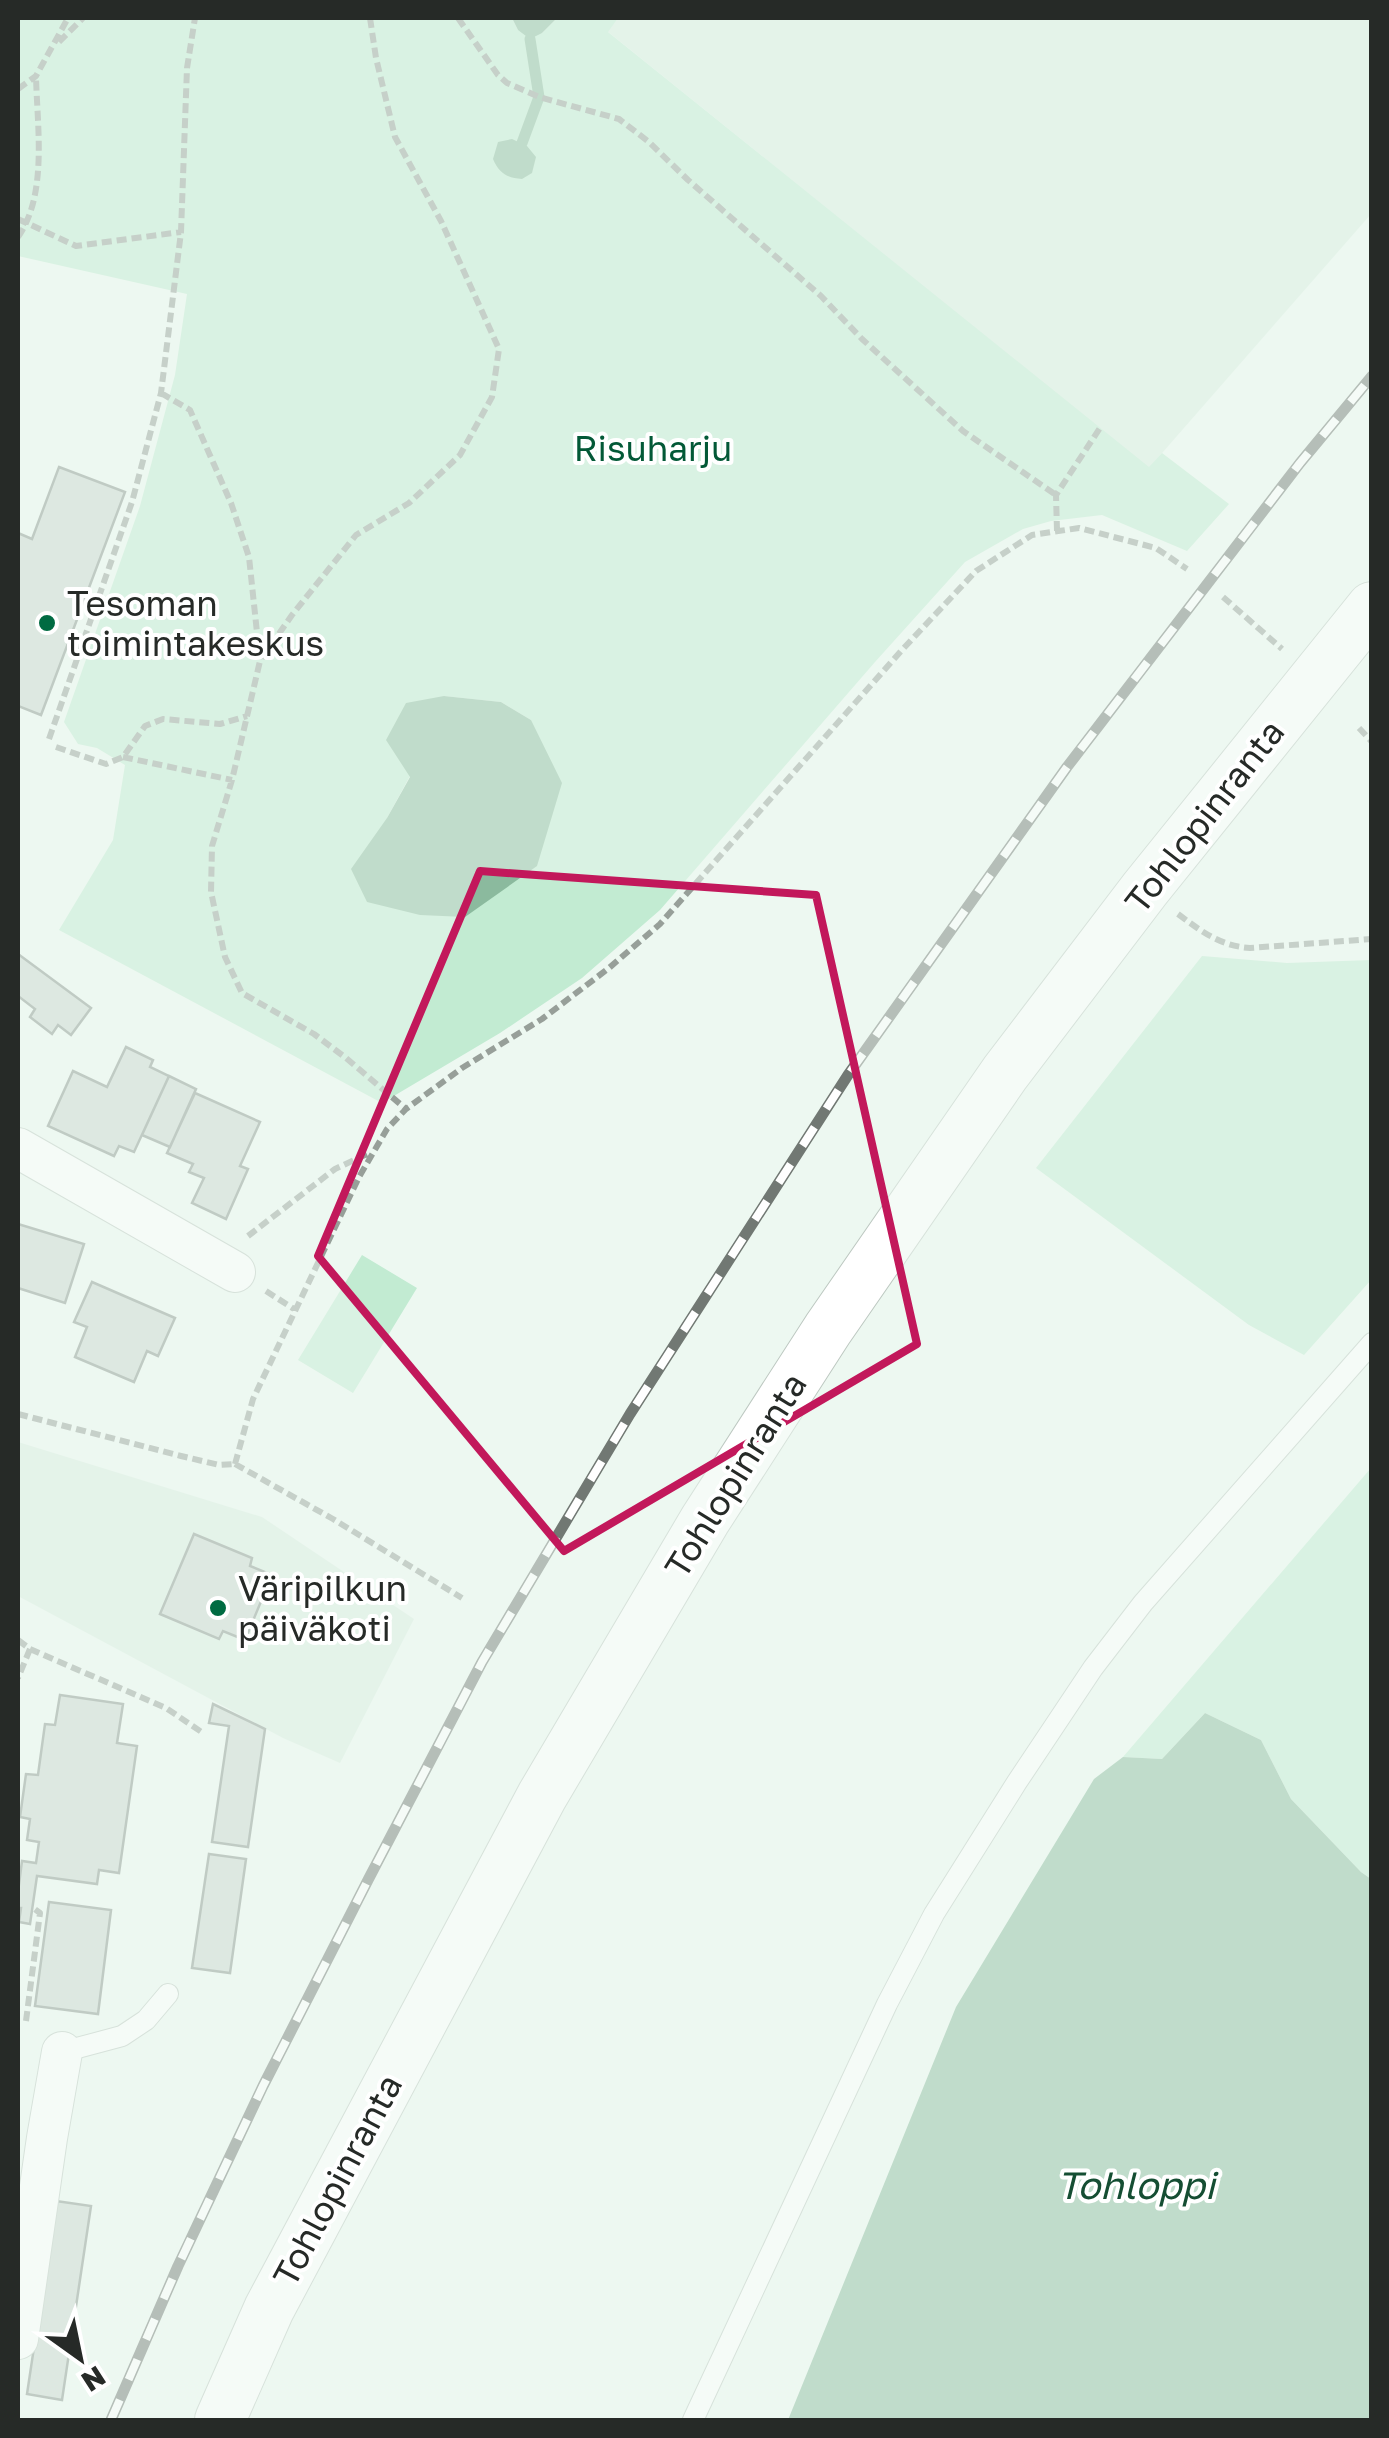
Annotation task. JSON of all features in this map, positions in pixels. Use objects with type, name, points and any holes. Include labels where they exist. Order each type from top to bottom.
[{"type":"street","name":"Tohlopinranta","points":[[220,2420],[277,2293],[542,1796],[705,1520],[828,1329],[1006,1073],[1171,901],[1372,608]]},
{"type":"street","points":[[18,1148],[225,1266]]},
{"type":"street","points":[[18,2339],[62,2052]]},
{"type":"lane","points":[[694,2420],[887,2004],[934,1914],[1006,1798],[1093,1668],[1143,1603],[1372,1343]]},
{"type":"lane","points":[[62,2052],[122,2036],[146,2020],[168,1994]]},
{"type":"path","points":[[18,89],[36,76],[68,18]]},
{"type":"path","points":[[54,46],[83,18]]},
{"type":"path","points":[[49,739],[132,502],[161,393],[180,232],[188,68],[196,18]]},
{"type":"path","points":[[260,661],[356,535],[409,504],[460,455],[492,396],[500,349],[441,222],[395,136],[370,18]]},
{"type":"path","points":[[458,18],[498,76],[508,83],[539,97],[618,119],[650,142],[821,296],[962,432],[1056,496]]},
{"type":"path","points":[[18,237],[27,223],[38,181],[36,76]]},
{"type":"path","points":[[18,219],[76,246],[180,232]]},
{"type":"path","points":[[161,393],[190,410],[231,502],[249,557],[260,661],[212,846],[211,892],[225,957],[242,992],[314,1034],[406,1108]]},
{"type":"path","points":[[1058,531],[1056,496],[1100,428]]},
{"type":"path","points":[[234,1464],[253,1399],[294,1309],[387,1129],[406,1108],[542,1019],[660,924],[889,664],[976,572],[1032,535],[1079,528],[1156,548],[1187,569]]},
{"type":"path","points":[[1223,597],[1283,650]]},
{"type":"path","points":[[56,748],[106,764],[123,757],[145,726],[163,719],[220,724],[247,716]]},
{"type":"path","points":[[1359,728],[1372,742]]},
{"type":"path","points":[[123,757],[232,780]]},
{"type":"path","points":[[1171,901],[1208,936],[1234,947],[1372,939]]},
{"type":"path","points":[[225,1266],[335,1169],[372,1152]]},
{"type":"path","points":[[18,1414],[181,1456],[220,1465],[234,1464],[462,1598]]},
{"type":"path","points":[[18,1640],[30,1649],[166,1708],[203,1734]]},
{"type":"path","points":[[18,1678],[30,1649]]},
{"type":"path","points":[[26,2021],[40,1914],[32,1907]]},
{"type":"highlighted area","points":[[480,871],[816,895],[917,1344],[564,1551],[318,1256]]},
{"type":"shaded area","points":[[618,18],[1371,18],[1371,214],[1149,468],[607,31]]},
{"type":"shaded area","name":"Väripilkun päiväkoti","points":[[18,1442],[262,1517],[414,1619],[340,1763],[283,1738],[18,1596]]},
{"type":"green space","name":"Risuharju","points":[[18,18],[512,18],[518,30],[542,33],[557,18],[618,18],[608,32],[1149,467],[1162,453],[1229,504],[1187,551],[1102,515],[1023,529],[965,562],[660,910],[582,978],[500,1033],[382,1103],[59,930],[113,840],[125,765],[97,748],[78,744],[64,722],[140,506],[175,375],[187,294],[18,256]],"holes":[[[444,696],[501,702],[531,720],[387,818],[410,776]]]},
{"type":"green space","points":[[1202,956],[1287,963],[1371,960],[1371,1280],[1304,1355],[1249,1325],[1036,1168]]},
{"type":"green space","points":[[362,1255],[417,1288],[353,1393],[298,1360]]},
{"type":"green space","points":[[1371,1468],[1371,1879],[1291,1799],[1261,1740],[1205,1713],[1162,1759],[1123,1757]]},
{"type":"water","points":[[512,18],[557,18],[530,39],[518,30]]},
{"type":"water","points":[[512,139],[527,146],[536,157],[532,173],[522,179],[504,174],[493,159],[498,142]]},
{"type":"water","points":[[444,696],[501,702],[531,720],[562,783],[537,866],[465,917],[420,915],[367,902],[351,869],[410,777],[386,740],[406,703]]},
{"type":"water","name":"Tohloppi","points":[[1205,1713],[1261,1740],[1291,1799],[1371,1879],[1371,2420],[788,2420],[956,2007],[1094,1779],[1123,1757],[1162,1759]]},
{"type":"building","name":"Tesoman toimintakeskus","points":[[59,467],[125,492],[41,715],[18,706],[18,533],[32,539]]},
{"type":"building","points":[[18,954],[91,1008],[71,1035],[58,1025],[52,1034],[30,1017],[35,1009],[18,996]]},
{"type":"building","points":[[126,1047],[153,1060],[150,1067],[169,1076],[134,1152],[119,1146],[114,1156],[48,1126],[73,1071],[107,1087]]},
{"type":"building","points":[[169,1076],[196,1089],[170,1147],[142,1135]]},
{"type":"building","points":[[195,1093],[260,1122],[240,1166],[248,1169],[226,1219],[192,1203],[204,1178],[189,1172],[193,1164],[167,1153]]},
{"type":"building","points":[[18,1224],[84,1244],[65,1303],[18,1288]]},
{"type":"building","points":[[92,1282],[175,1318],[158,1356],[147,1351],[134,1382],[75,1357],[87,1327],[74,1322]]},
{"type":"building","points":[[194,1534],[252,1558],[250,1566],[272,1575],[245,1640],[223,1631],[219,1639],[160,1614]]},
{"type":"building","points":[[60,1695],[123,1704],[117,1743],[137,1746],[119,1873],[99,1870],[97,1884],[37,1876],[30,1924],[19,1922],[18,1892],[22,1861],[36,1863],[39,1842],[27,1840],[30,1819],[20,1817],[26,1774],[38,1775],[45,1724],[55,1725]]},
{"type":"building","points":[[213,1704],[265,1729],[248,1847],[212,1842],[229,1726],[209,1723]]},
{"type":"building","points":[[209,1854],[246,1859],[230,1973],[192,1968]]},
{"type":"building","points":[[49,1902],[111,1910],[98,2014],[35,2006]]},
{"type":"building","points":[[56,2201],[91,2206],[62,2400],[27,2394]]},
{"type":"waterway","points":[[522,143],[539,97],[530,39]]},
{"type":"railway","points":[[111,2420],[263,2086],[368,1880],[482,1662],[630,1414],[848,1075],[1067,767],[1300,463],[1372,376]]},
{"type":"place","name":"Tesoman toimintakeskus","points":[[47,623]]},
{"type":"place","name":"Väripilkun päiväkoti","points":[[218,1608]]}]
